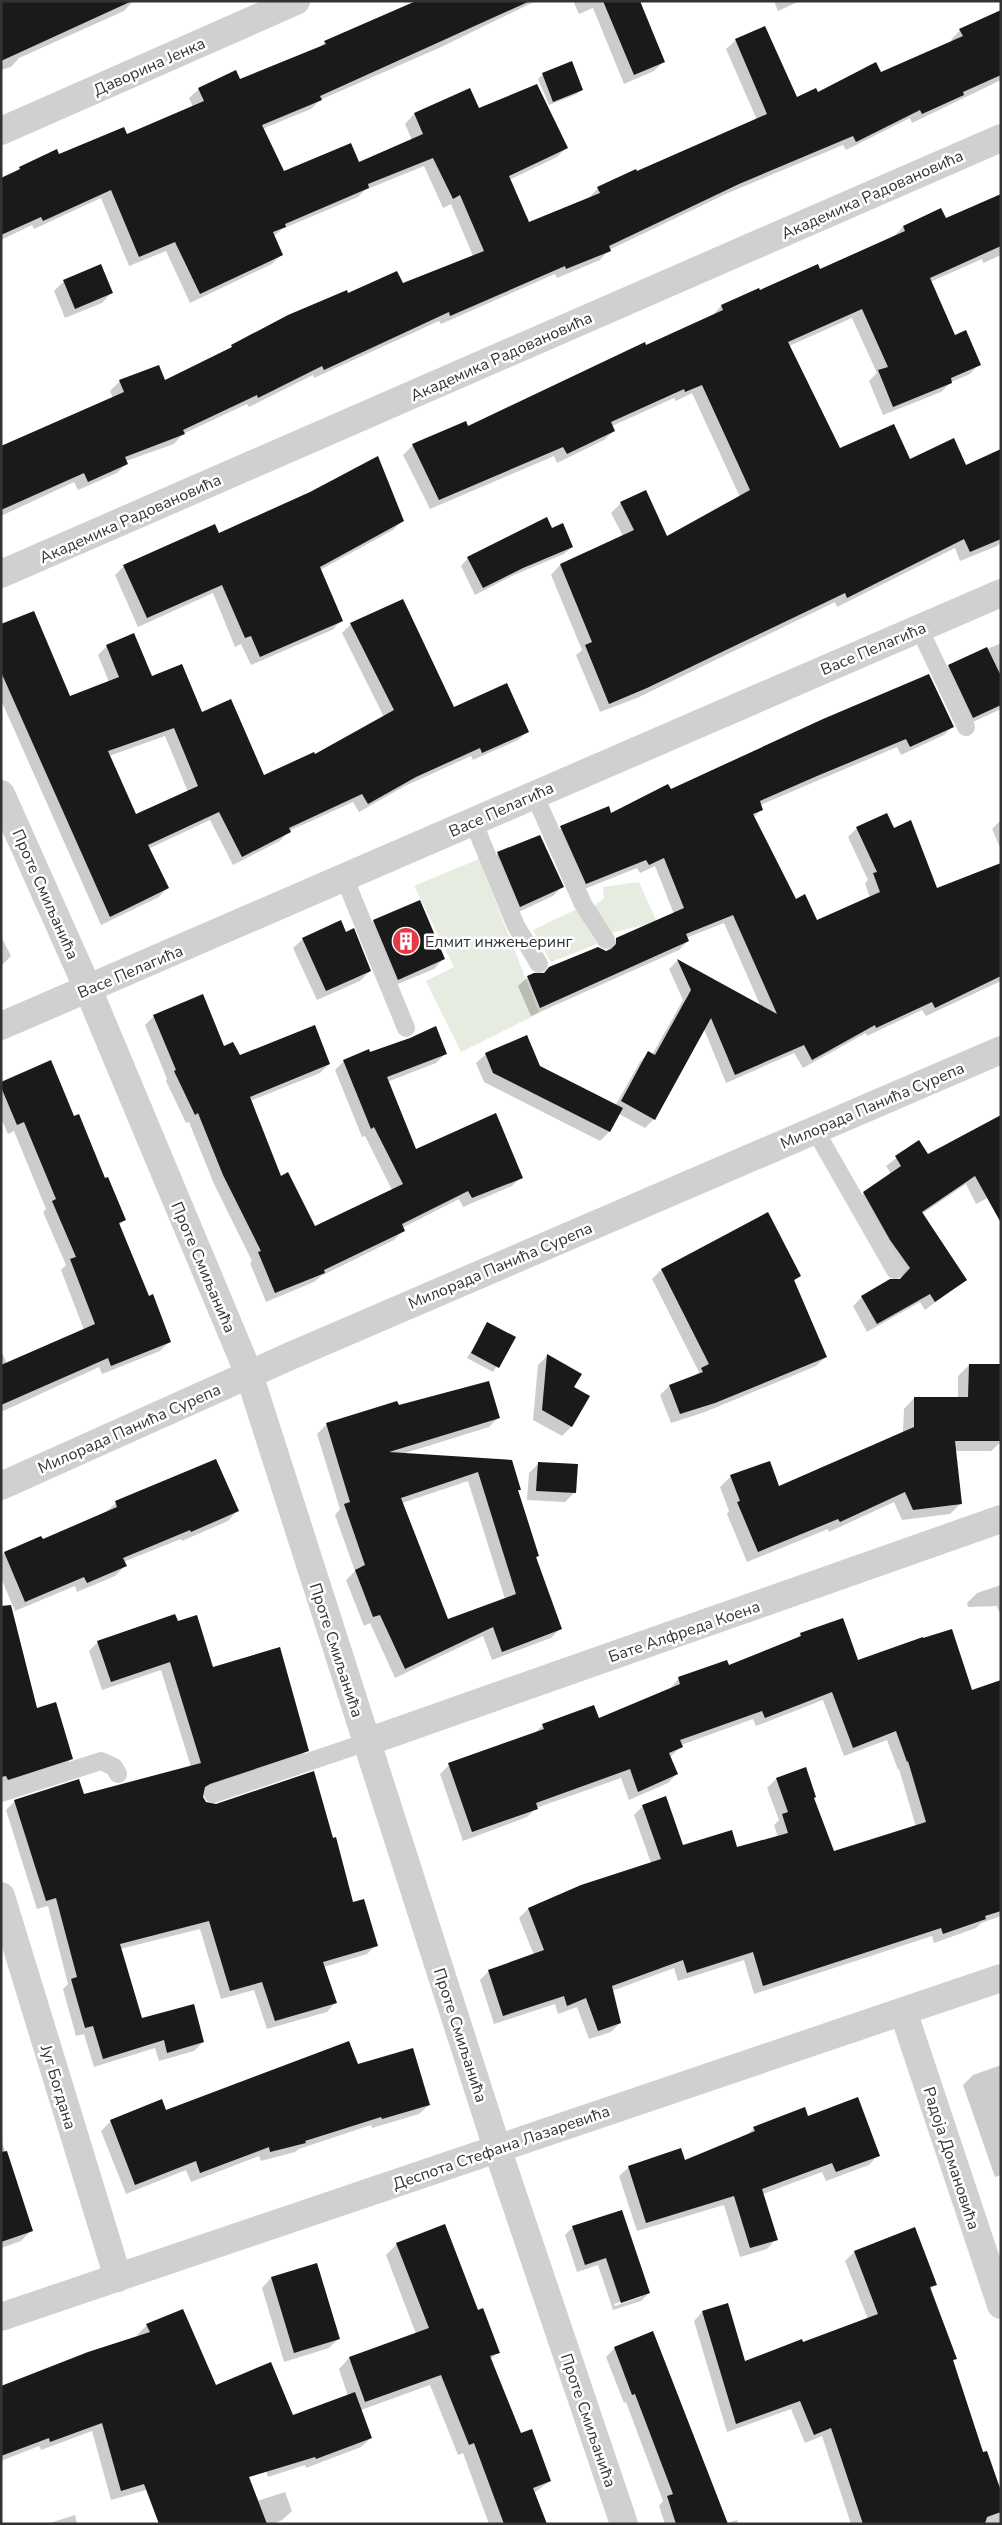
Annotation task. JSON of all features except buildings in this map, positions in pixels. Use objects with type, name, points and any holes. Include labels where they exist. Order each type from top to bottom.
[{"type":"street","name":"Даворина Јенка","points":[[1,131],[296,1]]},
{"type":"street","name":"Академика Радовановића","points":[[1,574],[1001,138]]},
{"type":"street","name":"Васе Пелагића","points":[[1,1026],[1001,592]]},
{"type":"street","name":"Проте Смиљанића","points":[[1,794],[88,988],[249,1374],[497,2148],[624,2524]]},
{"type":"street","name":"Милорада Панића Сурепа","points":[[1,1486],[249,1374],[1001,1050]]},
{"type":"street","name":"Бате Алфреда Коена","points":[[367,1742],[1001,1519]]},
{"type":"street","name":"Југ Богдана","points":[[1,1896],[118,2278]]},
{"type":"street","name":"Деспота Стефана Лазаревића","points":[[1,2317],[1001,1978]]},
{"type":"street","name":"Радоја Домановића","points":[[903,2011],[1001,2304]]},
{"type":"lane","points":[[919,628],[966,727]]},
{"type":"lane","points":[[534,794],[582,904],[606,940]]},
{"type":"lane","points":[[473,822],[516,926],[539,964]]},
{"type":"lane","points":[[344,878],[406,1028]]},
{"type":"lane","points":[[815,1130],[895,1270]]},
{"type":"lane","points":[[213,1794],[367,1742]]},
{"type":"lane","points":[[1,1793],[101,1761],[114,1766],[118,1774]]},
{"type":"lane","points":[[994,2524],[1001,2522]]},
{"type":"shaded area","points":[[479,859],[539,1013],[461,1052],[426,981],[454,967],[414,886]]},
{"type":"shaded area","points":[[639,882],[657,922],[611,933],[594,906],[604,898],[603,887]]},
{"type":"shaded area","points":[[577,909],[597,944],[551,962],[533,930]]},
{"type":"place","name":"Елмит инжењеринг","points":[[406,941]]}]
